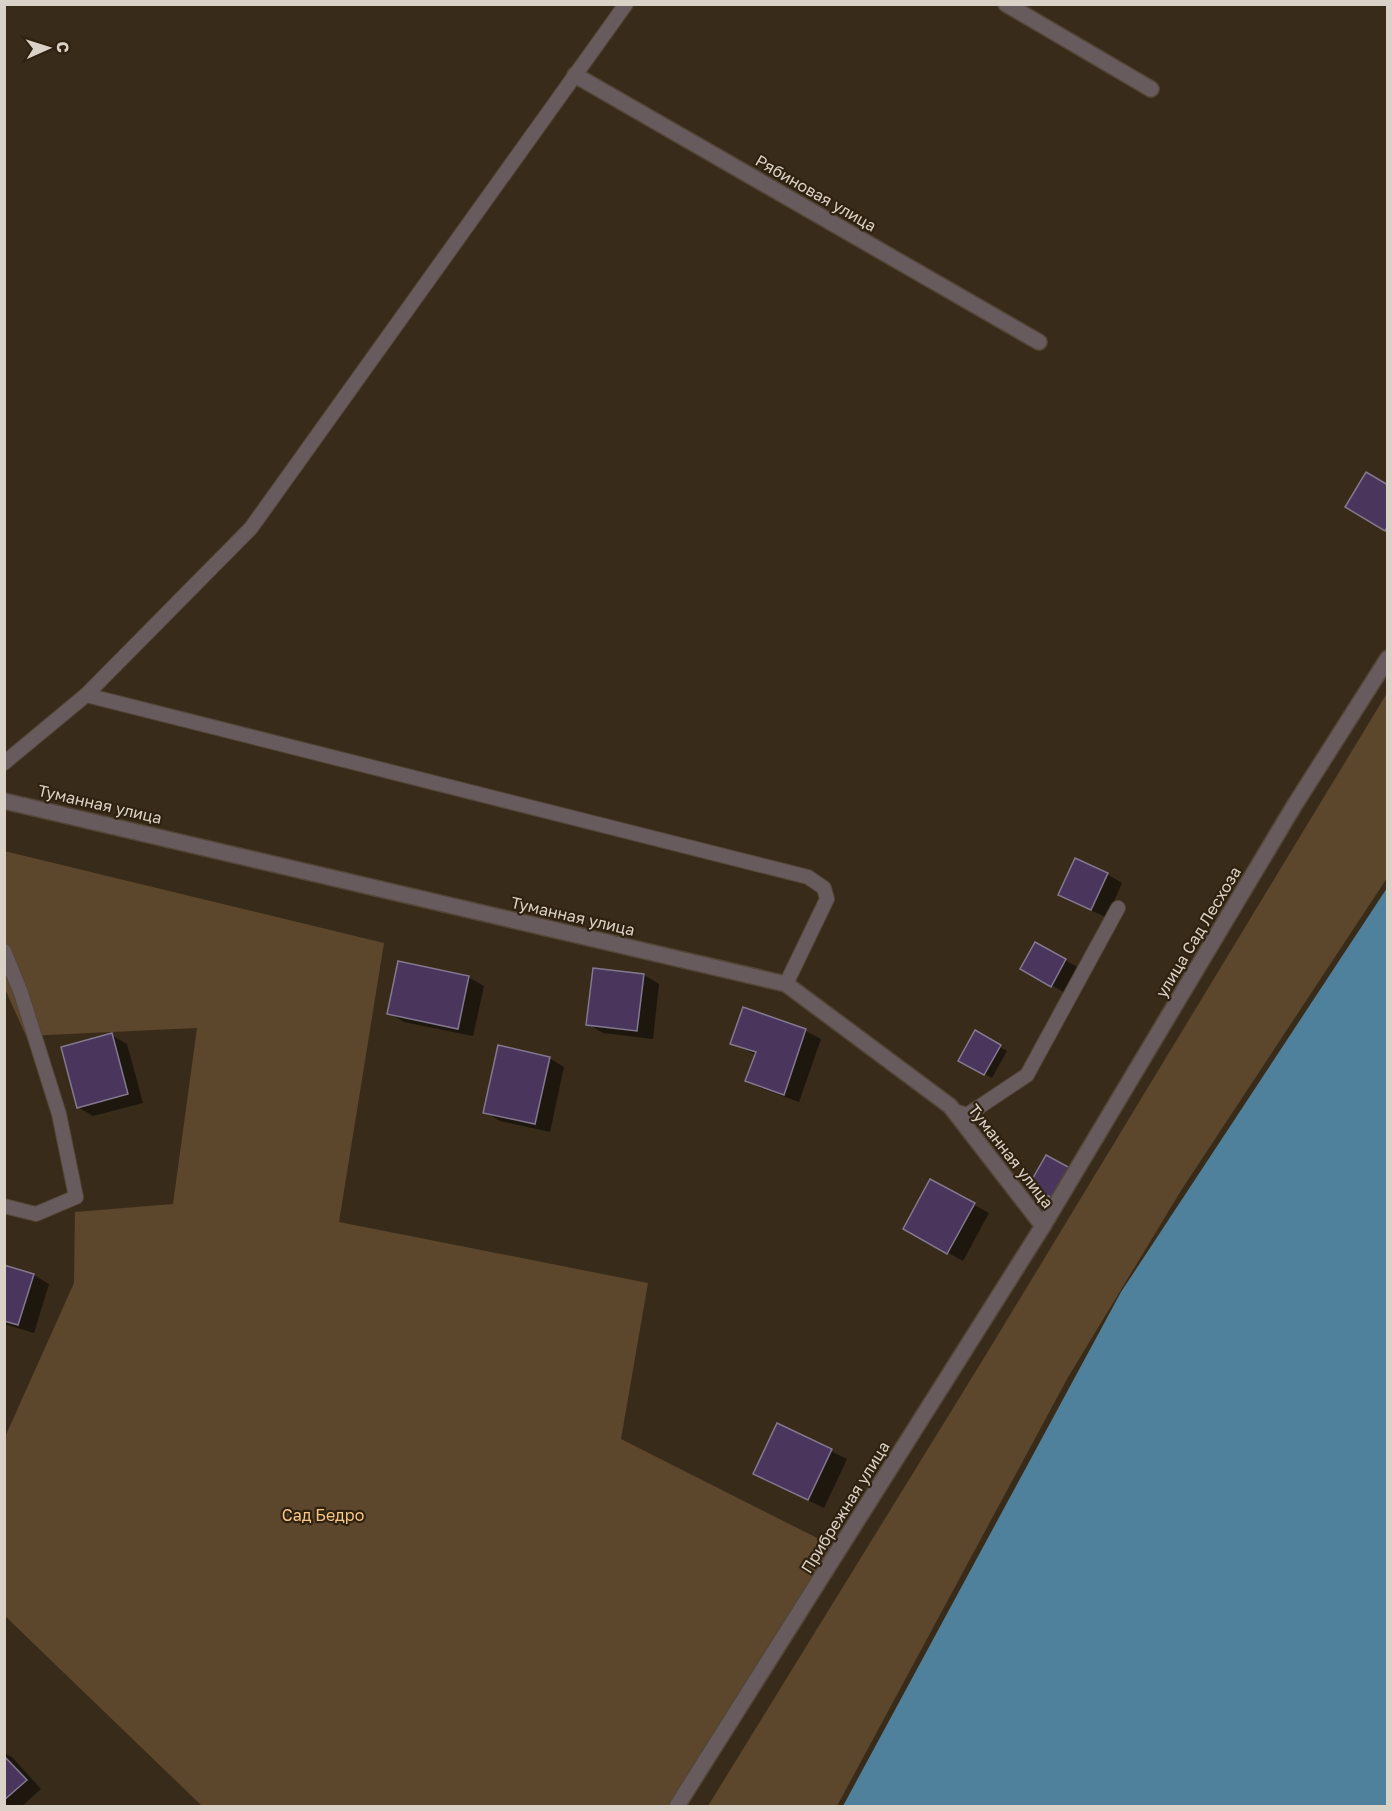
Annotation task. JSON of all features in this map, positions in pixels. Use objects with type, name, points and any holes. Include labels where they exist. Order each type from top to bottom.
[{"type":"street","points":[[1006,4],[1151,89]]},
{"type":"street","name":"Рябиновая улица","points":[[575,75],[1039,342]]},
{"type":"street","name":"улица Сад Лесхоза","points":[[1043,1226],[1294,806],[1388,658]]},
{"type":"street","name":"Туманная улица","points":[[4,801],[786,984],[950,1106],[1043,1226]]},
{"type":"street","name":"Прибрежная улица","points":[[677,1806],[1043,1226]]},
{"type":"lane","points":[[4,763],[86,695],[251,528],[626,4]]},
{"type":"lane","points":[[86,695],[808,877],[824,888],[827,899],[786,984]]},
{"type":"lane","points":[[954,1112],[967,1115],[1027,1075],[1118,908]]},
{"type":"lane","points":[[4,951],[21,993],[59,1114],[76,1197],[36,1214],[4,1206]]},
{"type":"green space","points":[[1387,693],[1387,878],[1182,1189],[1067,1379],[837,1806],[708,1806],[987,1353]]},
{"type":"green space","name":"Сад Бедро","points":[[4,851],[384,943],[339,1222],[648,1283],[621,1439],[835,1547],[676,1806],[202,1806],[5,1616],[5,1437],[74,1283],[75,1212],[173,1204],[197,1028],[26,1036],[5,989]]},
{"type":"water","points":[[1387,888],[1387,1806],[843,1806],[1121,1292]]},
{"type":"building","points":[[1366,472],[1388,485],[1388,526],[1385,531],[1345,507]]},
{"type":"building","points":[[1075,858],[1108,873],[1091,910],[1058,895]]},
{"type":"building","points":[[1035,942],[1066,959],[1051,987],[1020,969]]},
{"type":"building","points":[[398,961],[469,976],[458,1029],[387,1014]]},
{"type":"building","points":[[593,968],[644,974],[637,1031],[586,1025]]},
{"type":"building","points":[[743,1007],[806,1029],[784,1095],[745,1081],[756,1052],[730,1044]]},
{"type":"building","points":[[975,1030],[1001,1045],[984,1075],[958,1061]]},
{"type":"building","points":[[112,1033],[128,1094],[77,1108],[61,1047]]},
{"type":"building","points":[[498,1045],[550,1057],[535,1124],[483,1113]]},
{"type":"building","points":[[1046,1155],[1072,1169],[1055,1200],[1029,1185]]},
{"type":"building","points":[[930,1179],[975,1203],[947,1254],[903,1229]]},
{"type":"building","points":[[4,1265],[34,1274],[18,1325],[4,1321]]},
{"type":"building","points":[[777,1423],[832,1449],[808,1500],[753,1474]]},
{"type":"building","points":[[4,1756],[27,1780],[4,1800]]}]
